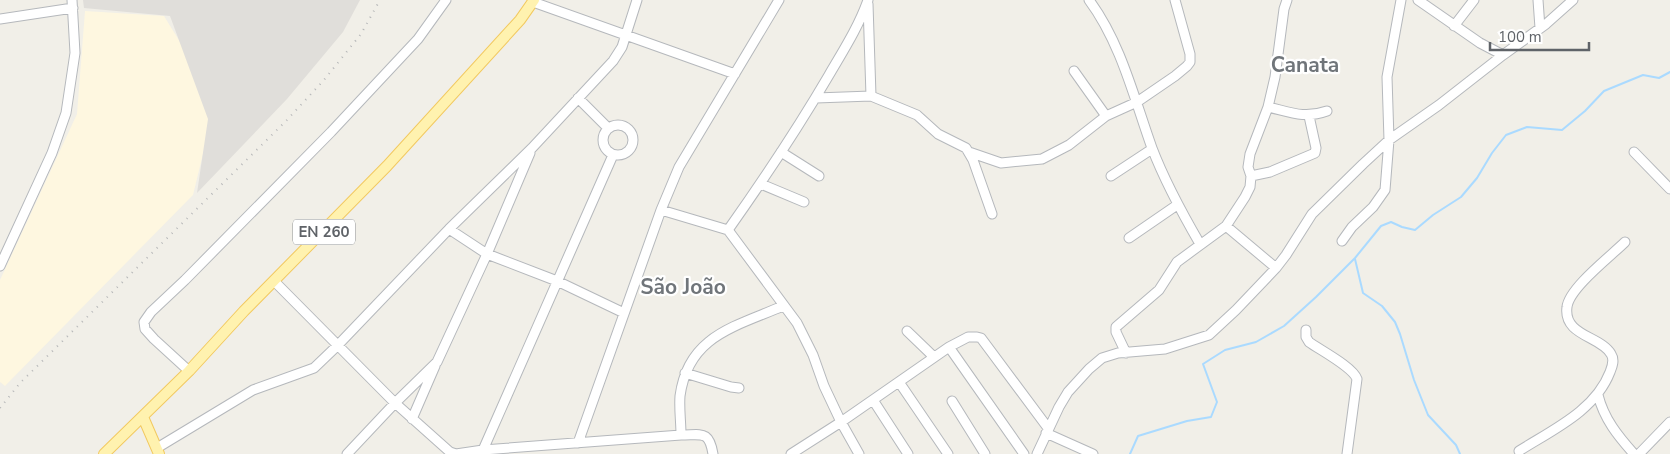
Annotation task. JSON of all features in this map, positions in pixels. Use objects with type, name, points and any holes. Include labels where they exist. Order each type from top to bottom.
[{"type":"main road","name":"EN 260","points":[[104,454],[189,371],[387,166],[520,20],[533,1]]},
{"type":"main road","points":[[143,417],[158,451]]},
{"type":"street","points":[[189,371],[154,340],[145,329],[144,322],[151,312],[216,249],[358,103],[418,39],[446,0]]},
{"type":"street","points":[[158,451],[253,390],[310,371],[338,345],[449,229],[532,148],[613,61],[622,47],[637,0]]},
{"type":"street","points":[[578,443],[660,210],[680,167],[779,0]]},
{"type":"street","points":[[1089,0],[1110,34],[1137,102],[1152,149],[1177,205],[1200,244]]},
{"type":"street","points":[[969,152],[1001,163],[1042,159],[1069,145],[1106,116],[1137,102],[1175,76],[1188,66],[1190,54],[1174,0]]},
{"type":"street","points":[[1126,353],[1116,332],[1116,327],[1159,290],[1177,262],[1226,226],[1250,187],[1251,176],[1248,166],[1250,154],[1268,107],[1275,77],[1284,9],[1287,0]]},
{"type":"street","points":[[1342,241],[1352,227],[1373,207],[1384,190],[1389,140],[1387,77],[1401,0]]},
{"type":"street","points":[[1418,0],[1454,26],[1502,55]]},
{"type":"street","points":[[1454,26],[1474,0]]},
{"type":"street","points":[[1538,0],[1540,28]]},
{"type":"street","points":[[1037,454],[1068,392],[1089,369],[1102,358],[1118,353],[1165,350],[1209,335],[1276,268],[1318,208],[1389,140],[1439,106],[1573,0]]},
{"type":"street","points":[[533,1],[735,74]]},
{"type":"street","points":[[868,1],[871,96]]},
{"type":"street","points":[[728,230],[816,98],[850,39],[868,1]]},
{"type":"street","points":[[0,20],[73,4],[75,54],[66,113],[52,153],[0,266]]},
{"type":"street","points":[[1074,71],[1106,116]]},
{"type":"street","points":[[816,98],[871,96],[917,115],[938,134],[966,148],[992,214]]},
{"type":"street","points":[[578,98],[608,128]]},
{"type":"street","points":[[1268,107],[1302,116],[1309,116],[1327,110]]},
{"type":"street","points":[[1251,176],[1270,172],[1315,153],[1316,148],[1309,116]]},
{"type":"street","points":[[622,126],[632,134],[632,143],[628,152],[614,155],[608,152],[602,140],[608,128],[622,126]]},
{"type":"street","points":[[412,419],[487,254],[532,148]]},
{"type":"street","points":[[1111,176],[1152,149]]},
{"type":"street","points":[[781,152],[819,176]]},
{"type":"street","points":[[1634,152],[1670,189]]},
{"type":"street","points":[[484,450],[614,155]]},
{"type":"street","points":[[760,184],[804,202]]},
{"type":"street","points":[[1129,238],[1177,205]]},
{"type":"street","points":[[660,210],[728,230],[797,323],[813,355],[824,386],[841,422],[859,454]]},
{"type":"street","points":[[1226,226],[1276,268]]},
{"type":"street","points":[[449,229],[487,254],[557,282],[624,313]]},
{"type":"street","points":[[1519,451],[1565,423],[1598,395],[1612,367],[1613,360],[1611,354],[1604,347],[1574,327],[1568,317],[1566,308],[1569,299],[1576,289],[1625,242]]},
{"type":"street","points":[[275,282],[395,403],[450,452],[456,454],[484,450],[702,435],[708,437],[711,441],[713,454]]},
{"type":"street","points":[[682,435],[680,397],[685,373],[691,360],[701,347],[717,335],[783,306]]},
{"type":"street","points":[[1306,330],[1306,337],[1309,342],[1356,375],[1357,382],[1347,454]]},
{"type":"street","points":[[906,331],[934,358]]},
{"type":"street","points":[[793,454],[948,347],[973,336],[981,338],[1047,431],[1093,454]]},
{"type":"street","points":[[948,347],[1024,454]]},
{"type":"street","points":[[347,454],[437,362]]},
{"type":"street","points":[[685,373],[739,388]]},
{"type":"street","points":[[899,382],[948,454]]},
{"type":"street","points":[[1598,395],[1607,420],[1616,434],[1634,454]]},
{"type":"street","points":[[873,400],[908,454]]},
{"type":"street","points":[[952,401],[985,454]]},
{"type":"street","points":[[1639,454],[1670,422]]},
{"type":"shaded area","points":[[83,0],[360,0],[343,32],[287,99],[197,193],[208,119],[170,16],[84,8]]},
{"type":"shaded area","points":[[85,11],[164,16],[193,63],[211,121],[193,195],[5,386],[0,382],[0,280],[77,114]]},
{"type":"waterway","points":[[1130,454],[1138,436],[1187,421],[1211,417],[1217,402],[1203,364],[1225,350],[1256,342],[1284,326],[1355,258],[1381,226],[1391,222],[1415,230],[1433,215],[1461,197],[1477,178],[1492,153],[1506,135],[1527,127],[1562,130],[1585,111],[1604,91],[1643,75],[1659,78],[1670,72]]},
{"type":"waterway","points":[[1355,259],[1363,293],[1382,306],[1395,322],[1428,415],[1456,445],[1460,454]]},
{"type":"railway","points":[[0,408],[20,383],[286,121],[324,80],[361,34],[380,0]]},
{"type":"district","name":"Canata","points":[[1305,65]]},
{"type":"district","name":"São João","points":[[683,287]]}]
